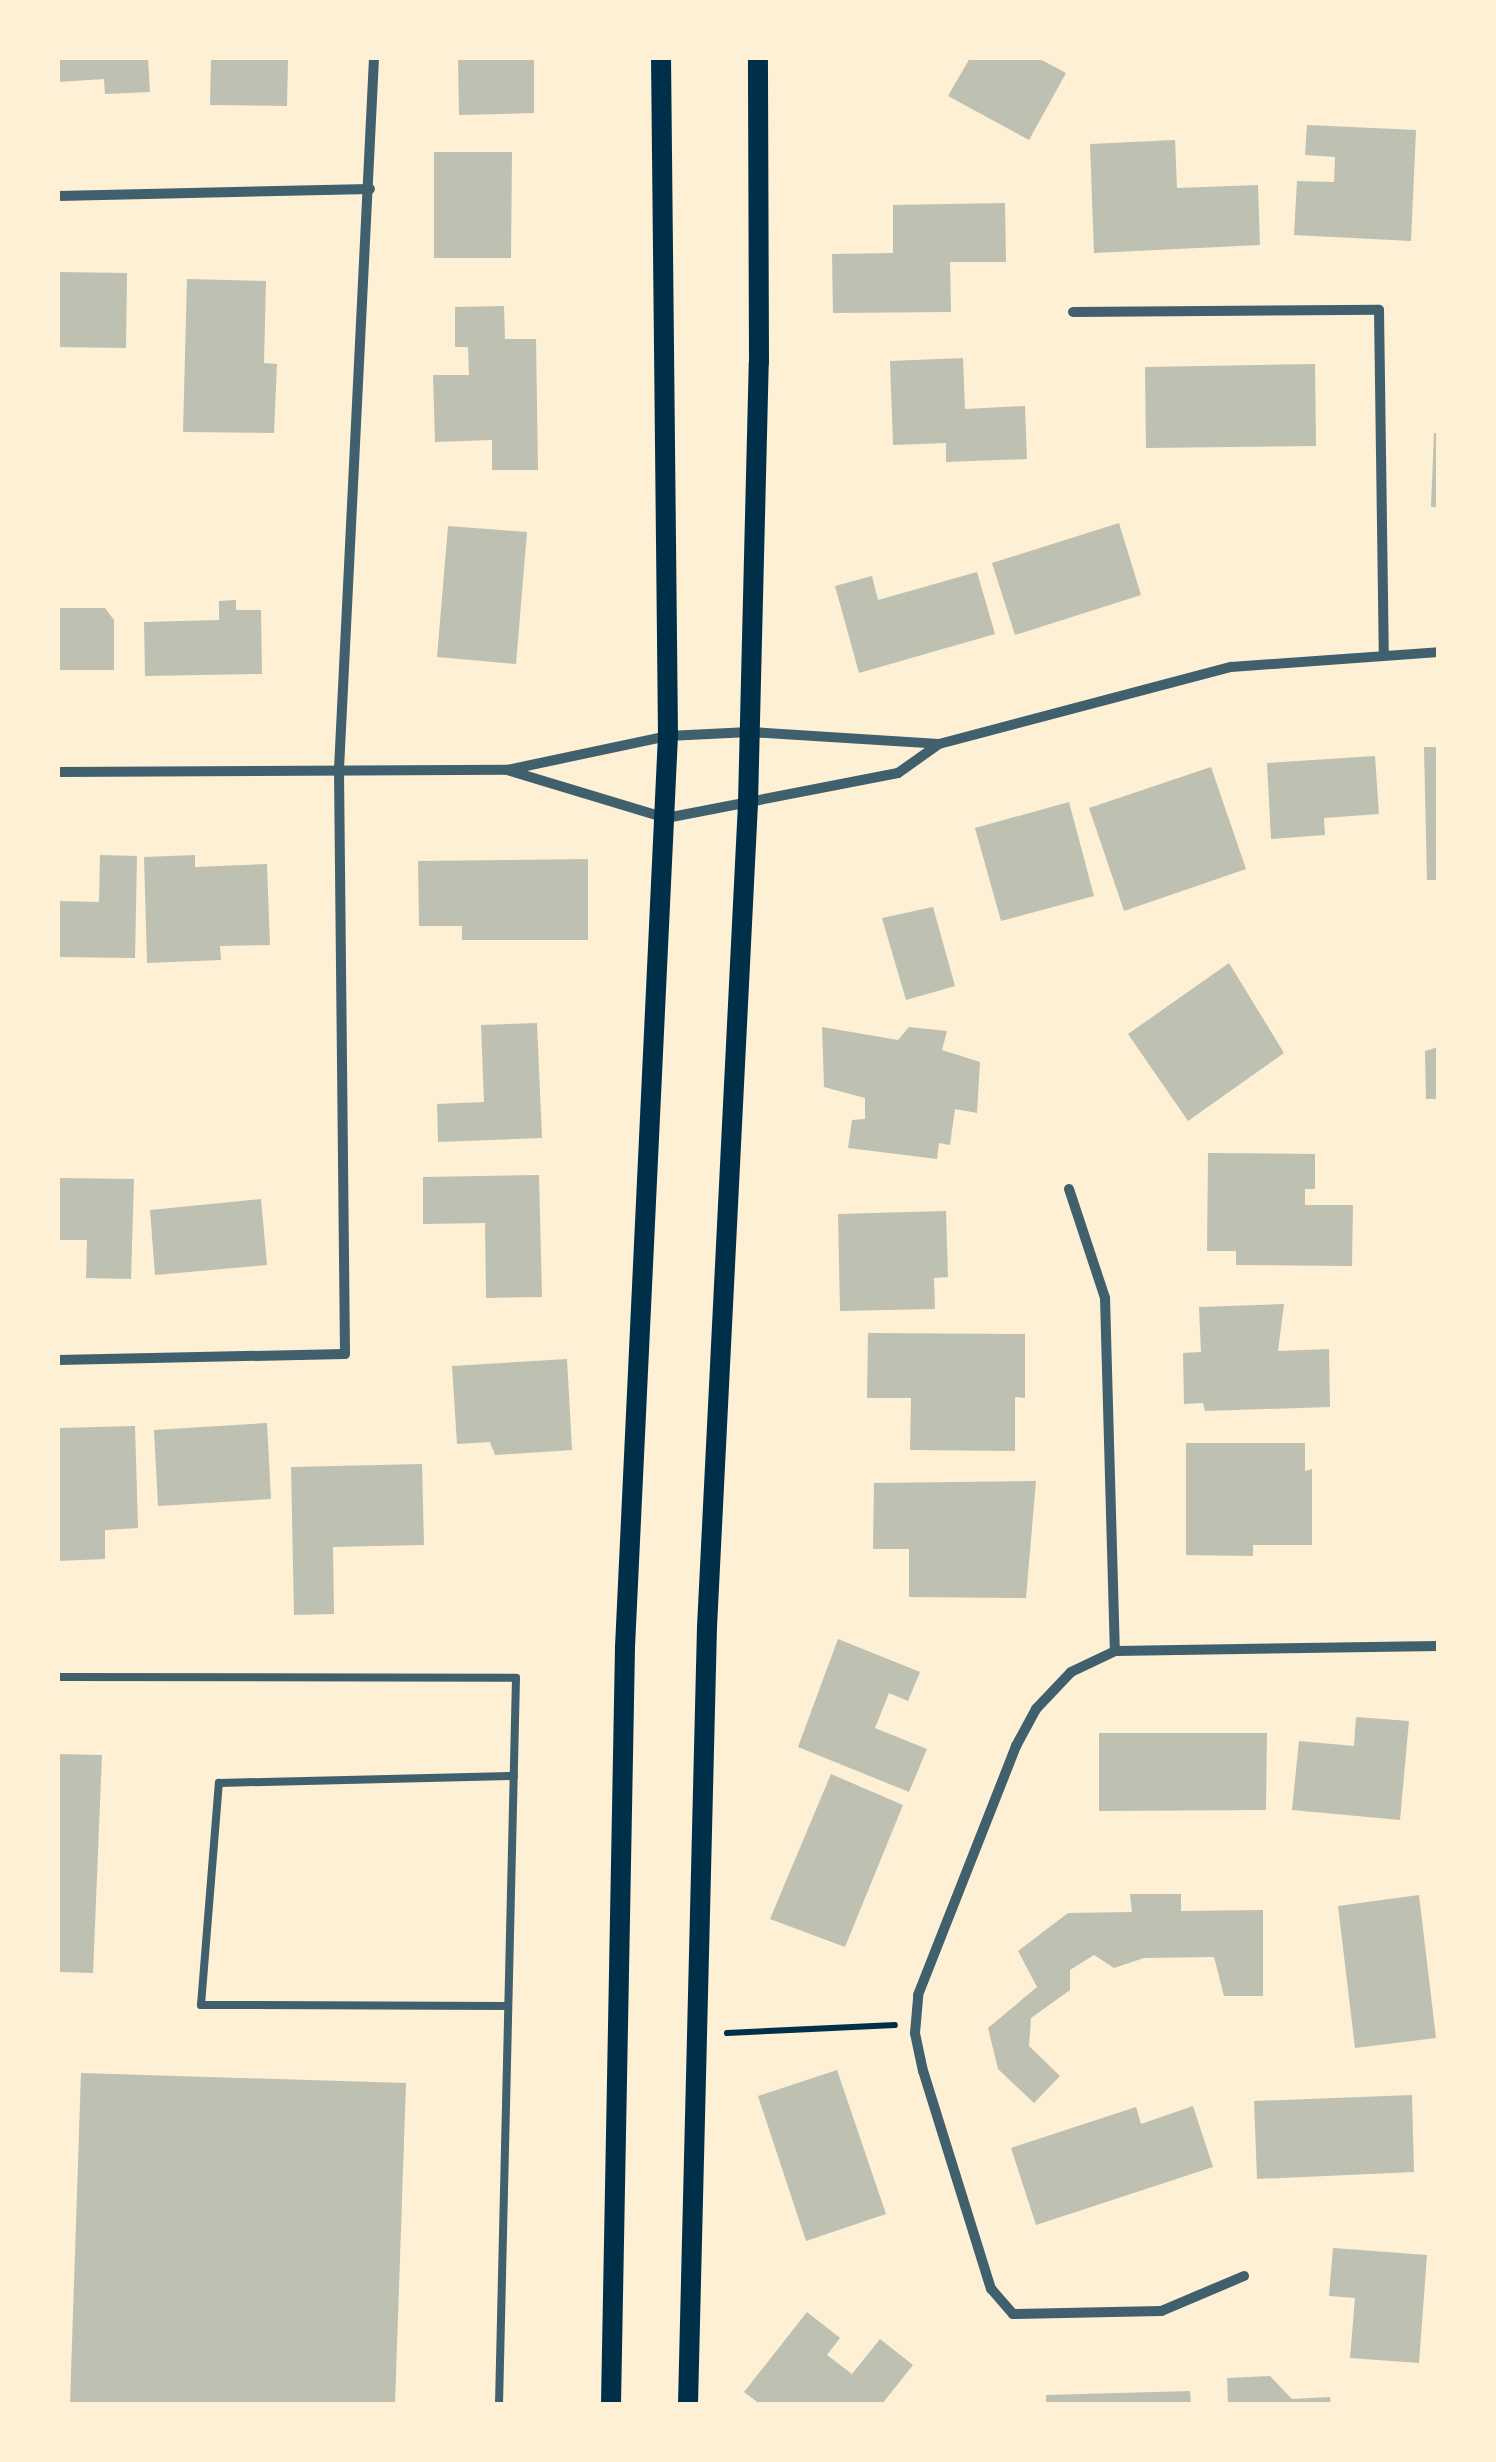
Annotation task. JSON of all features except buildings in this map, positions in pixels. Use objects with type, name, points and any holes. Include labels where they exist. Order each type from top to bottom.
[{"type":"main road","points":[[611,2404],[625,1647],[668,736],[662,58]]},
{"type":"main road","points":[[688,2404],[707,1627],[748,803],[758,58]]},
{"type":"street","points":[[58,1360],[346,1354],[338,769],[374,58]]},
{"type":"street","points":[[58,196],[370,189]]},
{"type":"street","points":[[1074,312],[1379,310],[1384,653]]},
{"type":"street","points":[[58,772],[507,770],[668,736],[750,732],[939,744],[1230,667],[1438,652]]},
{"type":"street","points":[[507,770],[666,818],[898,772],[939,744]]},
{"type":"street","points":[[1069,1188],[1105,1298],[1116,1651]]},
{"type":"street","points":[[1244,2276],[1161,2310],[1013,2314],[992,2289],[923,2071],[916,2024],[918,1995],[1036,1709],[1072,1672],[1116,1651],[1438,1646]]},
{"type":"lane","points":[[58,1677],[516,1678],[500,2404]]},
{"type":"lane","points":[[508,2006],[201,2005],[220,1783],[514,1776]]},
{"type":"path","points":[[697,2034],[916,2024]]}]
